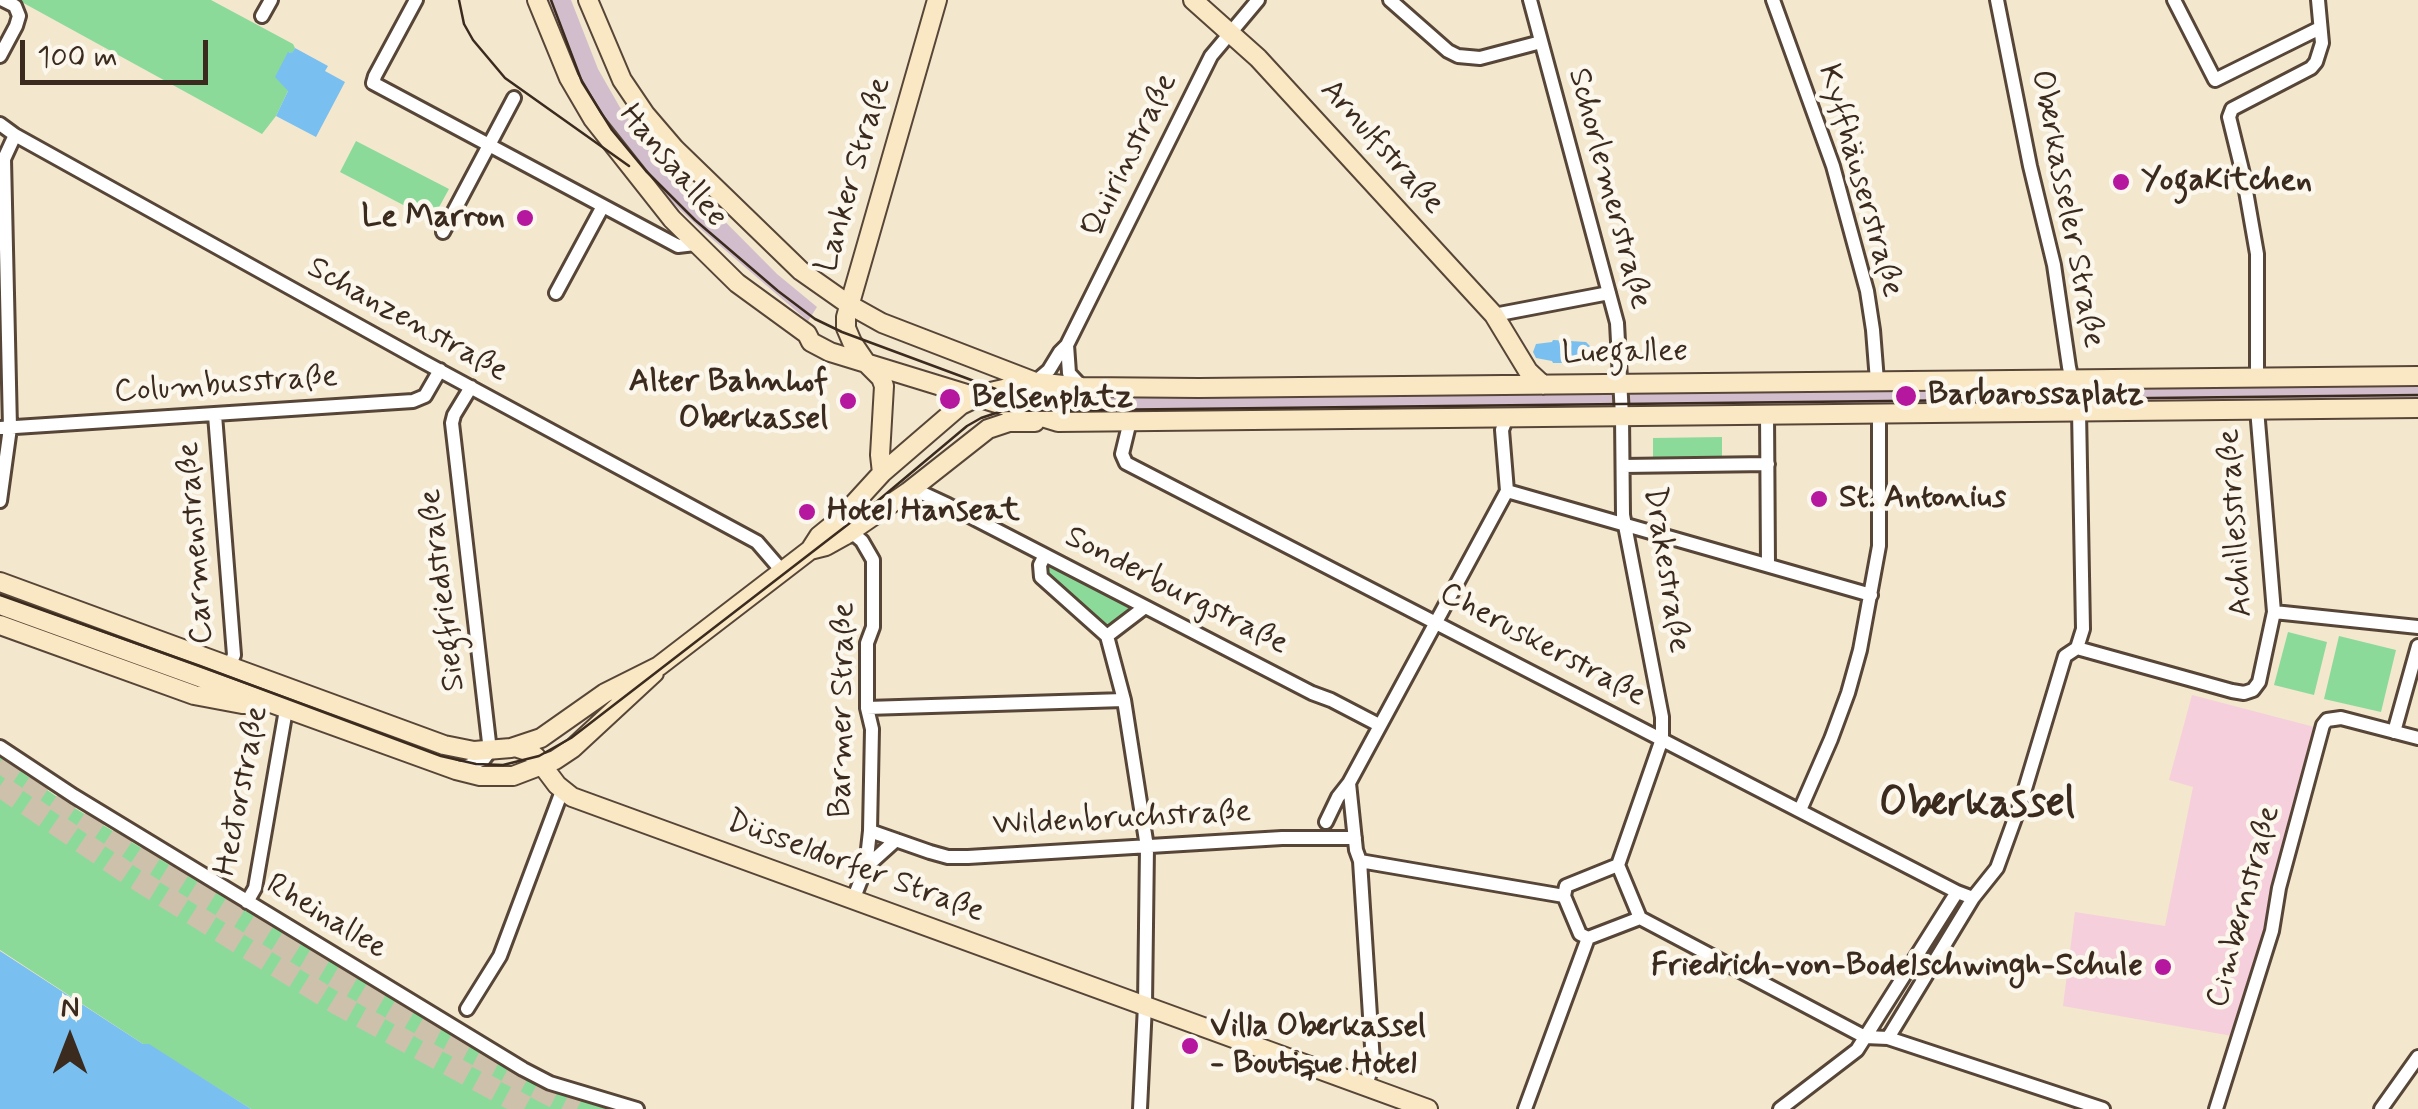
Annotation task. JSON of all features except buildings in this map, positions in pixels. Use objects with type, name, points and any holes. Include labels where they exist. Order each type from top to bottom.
[{"type":"main road","name":"Hansaallee","points":[[538,0],[583,105],[642,184],[695,244],[737,283],[807,334],[811,342],[867,364]]},
{"type":"main road","name":"Hansaallee","points":[[588,0],[622,80],[658,130],[772,244],[848,304]]},
{"type":"main road","name":"Lanker Straße","points":[[846,328],[848,304],[937,0]]},
{"type":"main road","name":"Arnulfstraße","points":[[1193,0],[1258,58],[1494,316],[1528,371],[1543,384]]},
{"type":"main road","name":"Luegallee","points":[[848,304],[882,323],[1034,382],[1082,388],[1543,384],[1621,389],[1877,381],[2418,376]]},
{"type":"main road","points":[[807,334],[832,336],[846,328],[880,378],[884,386],[882,472]]},
{"type":"main road","points":[[1493,385],[1510,372],[1513,346]]},
{"type":"main road","name":"Luegallee","points":[[867,364],[1058,422],[2418,408]]},
{"type":"main road","points":[[0,582],[444,745],[474,751],[515,747],[540,738],[605,693],[658,666],[810,550],[882,472],[961,405],[975,397],[1034,382]]},
{"type":"main road","points":[[810,550],[844,536],[999,424],[1058,422]]},
{"type":"main road","points":[[0,605],[480,776],[505,777],[542,767],[573,748],[658,666]]},
{"type":"main road","points":[[0,625],[194,695],[242,704],[268,702]]},
{"type":"main road","points":[[542,767],[539,756],[544,746],[572,728],[585,707]]},
{"type":"main road","name":"Düsseldorfer Straße","points":[[515,747],[530,752],[562,791],[590,804],[1428,1109]]},
{"type":"street","points":[[0,56],[16,26],[18,12],[3,0]]},
{"type":"street","points":[[262,16],[270,0]]},
{"type":"street","points":[[416,0],[374,84],[678,246],[695,244]]},
{"type":"street","name":"Quirinstraße","points":[[1034,382],[1050,370],[1067,345],[1211,56],[1258,0]]},
{"type":"street","points":[[1390,0],[1458,56],[1480,58],[1541,42]]},
{"type":"street","name":"Schorlemerstraße","points":[[1530,0],[1617,323],[1621,389]]},
{"type":"street","name":"Kyffhäuserstraße","points":[[1773,0],[1838,184],[1866,291],[1877,381]]},
{"type":"street","name":"Oberkasseler Straße","points":[[1888,1038],[1973,898],[1997,868],[2065,656],[2077,648],[2082,638],[2079,412],[2054,266],[1997,0]]},
{"type":"street","points":[[2174,0],[2215,80],[2320,28]]},
{"type":"street","points":[[2257,378],[2257,254],[2228,117],[2232,109],[2316,62],[2322,42],[2318,0]]},
{"type":"street","points":[[442,232],[514,98]]},
{"type":"street","name":"Schanzenstraße","points":[[0,124],[757,542],[782,571]]},
{"type":"street","points":[[0,501],[5,428],[4,159],[15,135]]},
{"type":"street","points":[[556,293],[603,206]]},
{"type":"street","points":[[1494,316],[1609,293]]},
{"type":"street","points":[[1067,345],[1069,373],[1082,388]]},
{"type":"street","name":"Columbusstraße","points":[[5,428],[413,401],[425,396],[440,370]]},
{"type":"street","name":"Siegfriedstraße","points":[[471,387],[452,424],[490,751]]},
{"type":"street","name":"Drakestraße","points":[[1618,865],[1662,739],[1662,718],[1622,508],[1621,389]]},
{"type":"street","name":"Achillesstraße","points":[[2077,648],[2232,691],[2254,690],[2274,612],[2257,409]]},
{"type":"street","points":[[1800,810],[1848,693],[1871,595],[1879,546],[1879,413]]},
{"type":"street","name":"Carmenstraße","points":[[215,414],[234,655],[230,667]]},
{"type":"street","points":[[1767,414],[1768,564]]},
{"type":"street","points":[[1326,822],[1507,491],[1502,430],[1507,417]]},
{"type":"street","name":"Cheruskerstraße","points":[[1130,421],[1122,454],[1126,463],[1973,898]]},
{"type":"street","points":[[1623,466],[1768,464]]},
{"type":"street","points":[[936,470],[940,494],[948,505]]},
{"type":"street","points":[[1507,491],[1871,595]]},
{"type":"street","name":"Sonderburgstraße","points":[[908,492],[920,492],[948,505],[1380,725]]},
{"type":"street","name":"Barmer Straße","points":[[844,536],[862,541],[873,560],[873,627],[867,643],[866,708],[872,729],[870,830],[866,866],[853,900]]},
{"type":"street","points":[[1045,555],[1039,571],[1041,577],[1106,636],[1124,700],[1147,847],[1140,1109]]},
{"type":"street","points":[[1106,636],[1145,607]]},
{"type":"street","points":[[2274,612],[2418,628]]},
{"type":"street","points":[[2418,646],[2394,732],[2418,738]]},
{"type":"street","name":"Hectorstraße","points":[[248,902],[254,888],[290,690]]},
{"type":"street","points":[[866,708],[1124,700]]},
{"type":"street","name":"Cimbernstraße","points":[[2216,1109],[2272,931],[2284,869],[2323,726],[2326,720],[2340,718],[2394,732]]},
{"type":"street","name":"Rheinallee","points":[[0,747],[522,1069],[550,1083],[637,1109]]},
{"type":"street","points":[[456,770],[476,764],[490,751]]},
{"type":"street","points":[[1349,783],[1360,861],[1373,1062],[1366,1086]]},
{"type":"street","points":[[467,1010],[500,956],[562,791]]},
{"type":"street","name":"Wildenbruchstraße","points":[[870,830],[948,856],[1282,838],[1355,838]]},
{"type":"street","points":[[866,866],[896,840]]},
{"type":"street","points":[[1360,861],[1564,896]]},
{"type":"street","points":[[1640,918],[1588,938],[1580,934],[1564,896],[1566,886],[1618,865],[1640,918],[1864,1037],[1888,1038],[2103,1109]]},
{"type":"street","points":[[1780,1109],[1858,1050],[1957,892]]},
{"type":"street","points":[[1525,1109],[1588,938]]},
{"type":"street","points":[[2381,1109],[2418,1056]]},
{"type":"shaded area","points":[[547,0],[571,0],[598,69],[622,111],[648,144],[777,274],[817,307],[808,321],[649,185],[594,110],[564,50]]},
{"type":"shaded area","points":[[2418,381],[2418,406],[1062,416],[1041,394]]},
{"type":"shaded area","points":[[2192,695],[2322,729],[2238,1037],[2063,1006],[2075,912],[2165,926],[2193,787],[2169,780]]},
{"type":"green space","points":[[18,0],[211,0],[293,44],[292,54],[289,52],[288,91],[262,134]]},
{"type":"green space","points":[[356,141],[449,189],[432,220],[340,172]]},
{"type":"green space","points":[[1722,437],[1722,463],[1653,463],[1653,438]]},
{"type":"green space","points":[[1048,563],[1132,606],[1132,610],[1107,628],[1043,576],[1042,565]]},
{"type":"green space","points":[[2288,632],[2327,642],[2314,695],[2274,685]]},
{"type":"green space","points":[[2339,636],[2396,650],[2381,712],[2324,699]]},
{"type":"green space","points":[[0,757],[63,801],[535,1084],[618,1109],[251,1109],[0,950]]},
{"type":"water","points":[[295,48],[328,66],[325,71],[345,82],[316,137],[276,116],[288,91],[275,77],[288,52]]},
{"type":"water","points":[[1553,340],[1586,342],[1592,355],[1573,363],[1536,358],[1536,344]]},
{"type":"water","points":[[0,951],[143,1044],[149,1044],[251,1109],[0,1109]]},
{"type":"tunnel","points":[[0,762],[142,858],[299,956],[429,1032],[577,1109]]},
{"type":"tunnel","points":[[0,786],[130,875],[336,1003],[530,1109]]},
{"type":"tram line","points":[[459,0],[464,24],[473,40],[505,78],[629,166]]},
{"type":"tram line","points":[[551,0],[582,82],[612,130],[695,220],[778,291],[815,319],[842,332],[1036,404]]},
{"type":"tram line","points":[[0,595],[441,756],[503,765],[539,756],[571,738],[868,509],[967,426],[1002,411],[2418,395]]},
{"type":"place","name":"YogaKitchen","points":[[2121,182]]},
{"type":"place","name":"Le Marron","points":[[525,218]]},
{"type":"place","name":"Barbarossaplatz","points":[[1906,396]]},
{"type":"place","name":"Belsenplatz","points":[[950,399]]},
{"type":"place","name":"Alter Bahnhof Oberkassel","points":[[848,401]]},
{"type":"place","name":"St. Antonius","points":[[1819,499]]},
{"type":"place","name":"Hotel Hanseat","points":[[807,512]]},
{"type":"place","name":"Friedrich-von-Bodelschwingh-Schule","points":[[2163,967]]},
{"type":"place","name":"Villa Oberkassel - Boutique Hotel","points":[[1190,1046]]},
{"type":"district","name":"Oberkassel","points":[[1977,806]]}]
